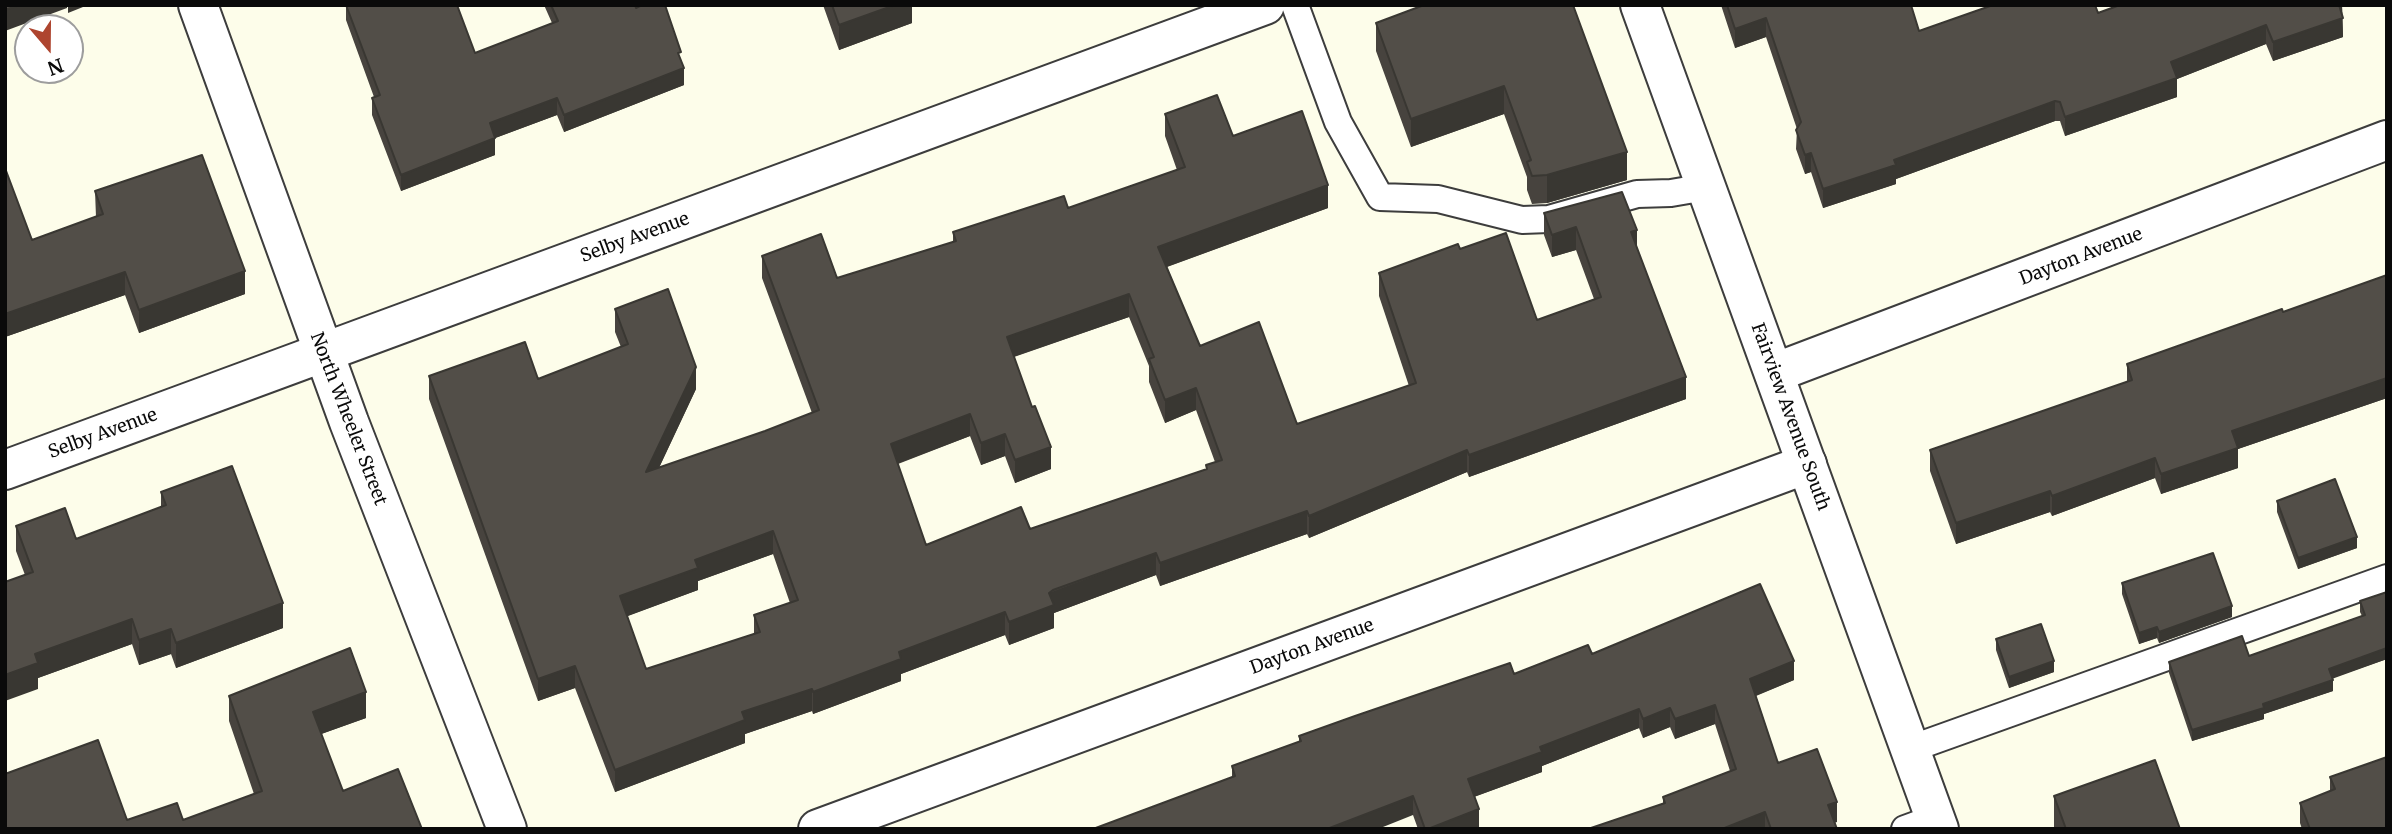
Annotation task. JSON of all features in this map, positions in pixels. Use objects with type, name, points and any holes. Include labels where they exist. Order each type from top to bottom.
[{"type":"street","name":"North Wheeler Street","points":[[198,5],[323,353],[507,829]]},
{"type":"street","name":"Selby Avenue","points":[[5,470],[1265,5]]},
{"type":"street","name":"Fairview Avenue South","points":[[1640,5],[1910,749],[1926,825]]},
{"type":"street","name":"Dayton Avenue","points":[[1774,373],[2387,140]]},
{"type":"street","name":"Dayton Avenue","points":[[817,829],[1807,464]]},
{"type":"lane","points":[[1294,5],[1338,122],[1380,197],[1438,199],[1522,220],[1549,219],[1637,194],[1671,193],[1706,187]]},
{"type":"lane","points":[[1910,749],[2387,578]]},
{"type":"building","points":[[5,5],[19,5],[5,10]]},
{"type":"building","points":[[346,5],[457,5],[475,53],[558,21],[551,5],[635,5],[636,8],[642,5],[665,5],[684,68],[564,115],[557,98],[490,123],[495,138],[401,175],[372,98],[380,95]]},
{"type":"building","points":[[832,5],[895,5],[839,25]]},
{"type":"building","points":[[1424,5],[1573,5],[1627,152],[1547,175],[1532,176],[1527,162],[1531,160],[1504,86],[1411,119],[1376,23]]},
{"type":"building","points":[[1727,5],[1911,5],[1919,31],[1993,5],[2095,5],[2098,13],[2120,5],[2339,5],[2343,18],[2273,42],[2266,25],[2171,62],[2177,78],[2065,117],[2060,102],[2055,101],[1894,160],[1896,165],[1823,189],[1811,153],[1805,155],[1796,130],[1801,122],[1766,18],[1735,29]]},
{"type":"building","points":[[1217,95],[1233,136],[1302,111],[1328,185],[1158,247],[1200,346],[1259,322],[1297,424],[1416,383],[1379,273],[1458,244],[1460,249],[1506,233],[1537,320],[1601,297],[1576,227],[1552,235],[1544,213],[1622,192],[1637,230],[1631,232],[1686,377],[1469,455],[1467,450],[1309,516],[1307,511],[1160,563],[1156,553],[1053,590],[1049,593],[1054,605],[1009,622],[1005,612],[899,652],[901,659],[813,692],[812,689],[742,712],[745,720],[615,770],[575,666],[538,679],[429,376],[525,342],[538,379],[628,344],[615,309],[668,289],[696,367],[646,472],[765,431],[819,410],[762,256],[821,234],[837,278],[956,241],[953,232],[1064,196],[1068,208],[1185,167],[1165,114]],"holes":[[[1129,294],[1154,357],[1149,359],[1165,400],[1196,388],[1222,460],[1206,465],[1207,469],[1030,529],[1021,507],[926,545],[891,444],[970,414],[981,443],[1005,434],[1015,460],[1051,447],[1035,406],[1032,407],[1007,337]],[[773,531],[798,600],[754,615],[760,632],[646,669],[620,596],[698,568],[695,560]]]},
{"type":"building","points":[[202,155],[245,271],[139,310],[125,272],[5,314],[5,168],[32,240],[103,214],[95,191]]},
{"type":"building","points":[[2387,275],[2387,378],[2232,431],[2238,448],[2161,474],[2155,458],[2052,496],[2050,491],[1956,523],[1930,450],[2132,380],[2127,364]]},
{"type":"building","points":[[232,466],[283,603],[176,643],[171,629],[139,640],[132,619],[35,654],[38,663],[5,675],[5,582],[33,572],[16,526],[65,508],[76,539],[166,505],[161,492]]},
{"type":"building","points":[[2335,479],[2357,537],[2298,558],[2277,501]]},
{"type":"building","points":[[2213,553],[2232,606],[2159,632],[2157,627],[2139,633],[2122,583]]},
{"type":"building","points":[[1760,584],[1794,661],[1750,679],[1778,763],[1817,749],[1837,802],[1828,805],[1837,829],[1771,829],[1765,812],[1722,829],[1588,829],[1665,803],[1663,797],[1736,769],[1715,705],[1675,719],[1670,708],[1643,719],[1639,709],[1540,747],[1542,752],[1468,779],[1479,809],[1428,829],[1425,829],[1413,796],[1327,829],[1093,829],[1235,776],[1232,766],[1301,741],[1299,736],[1510,663],[1514,674],[1588,645],[1592,654]]},
{"type":"building","points":[[2387,592],[2387,648],[2329,669],[2333,680],[2263,704],[2264,708],[2192,730],[2169,662],[2242,636],[2249,656],[2365,615],[2360,601]]},
{"type":"building","points":[[2041,624],[2054,661],[2009,677],[1996,639]]},
{"type":"building","points":[[350,648],[366,692],[313,712],[343,791],[398,769],[422,829],[5,829],[5,774],[98,740],[127,820],[177,803],[183,820],[262,791],[229,696]]},
{"type":"building","points":[[2387,757],[2387,829],[2310,829],[2300,803],[2335,789],[2330,777]]},
{"type":"building","points":[[2155,760],[2180,829],[2066,829],[2054,796]]}]
